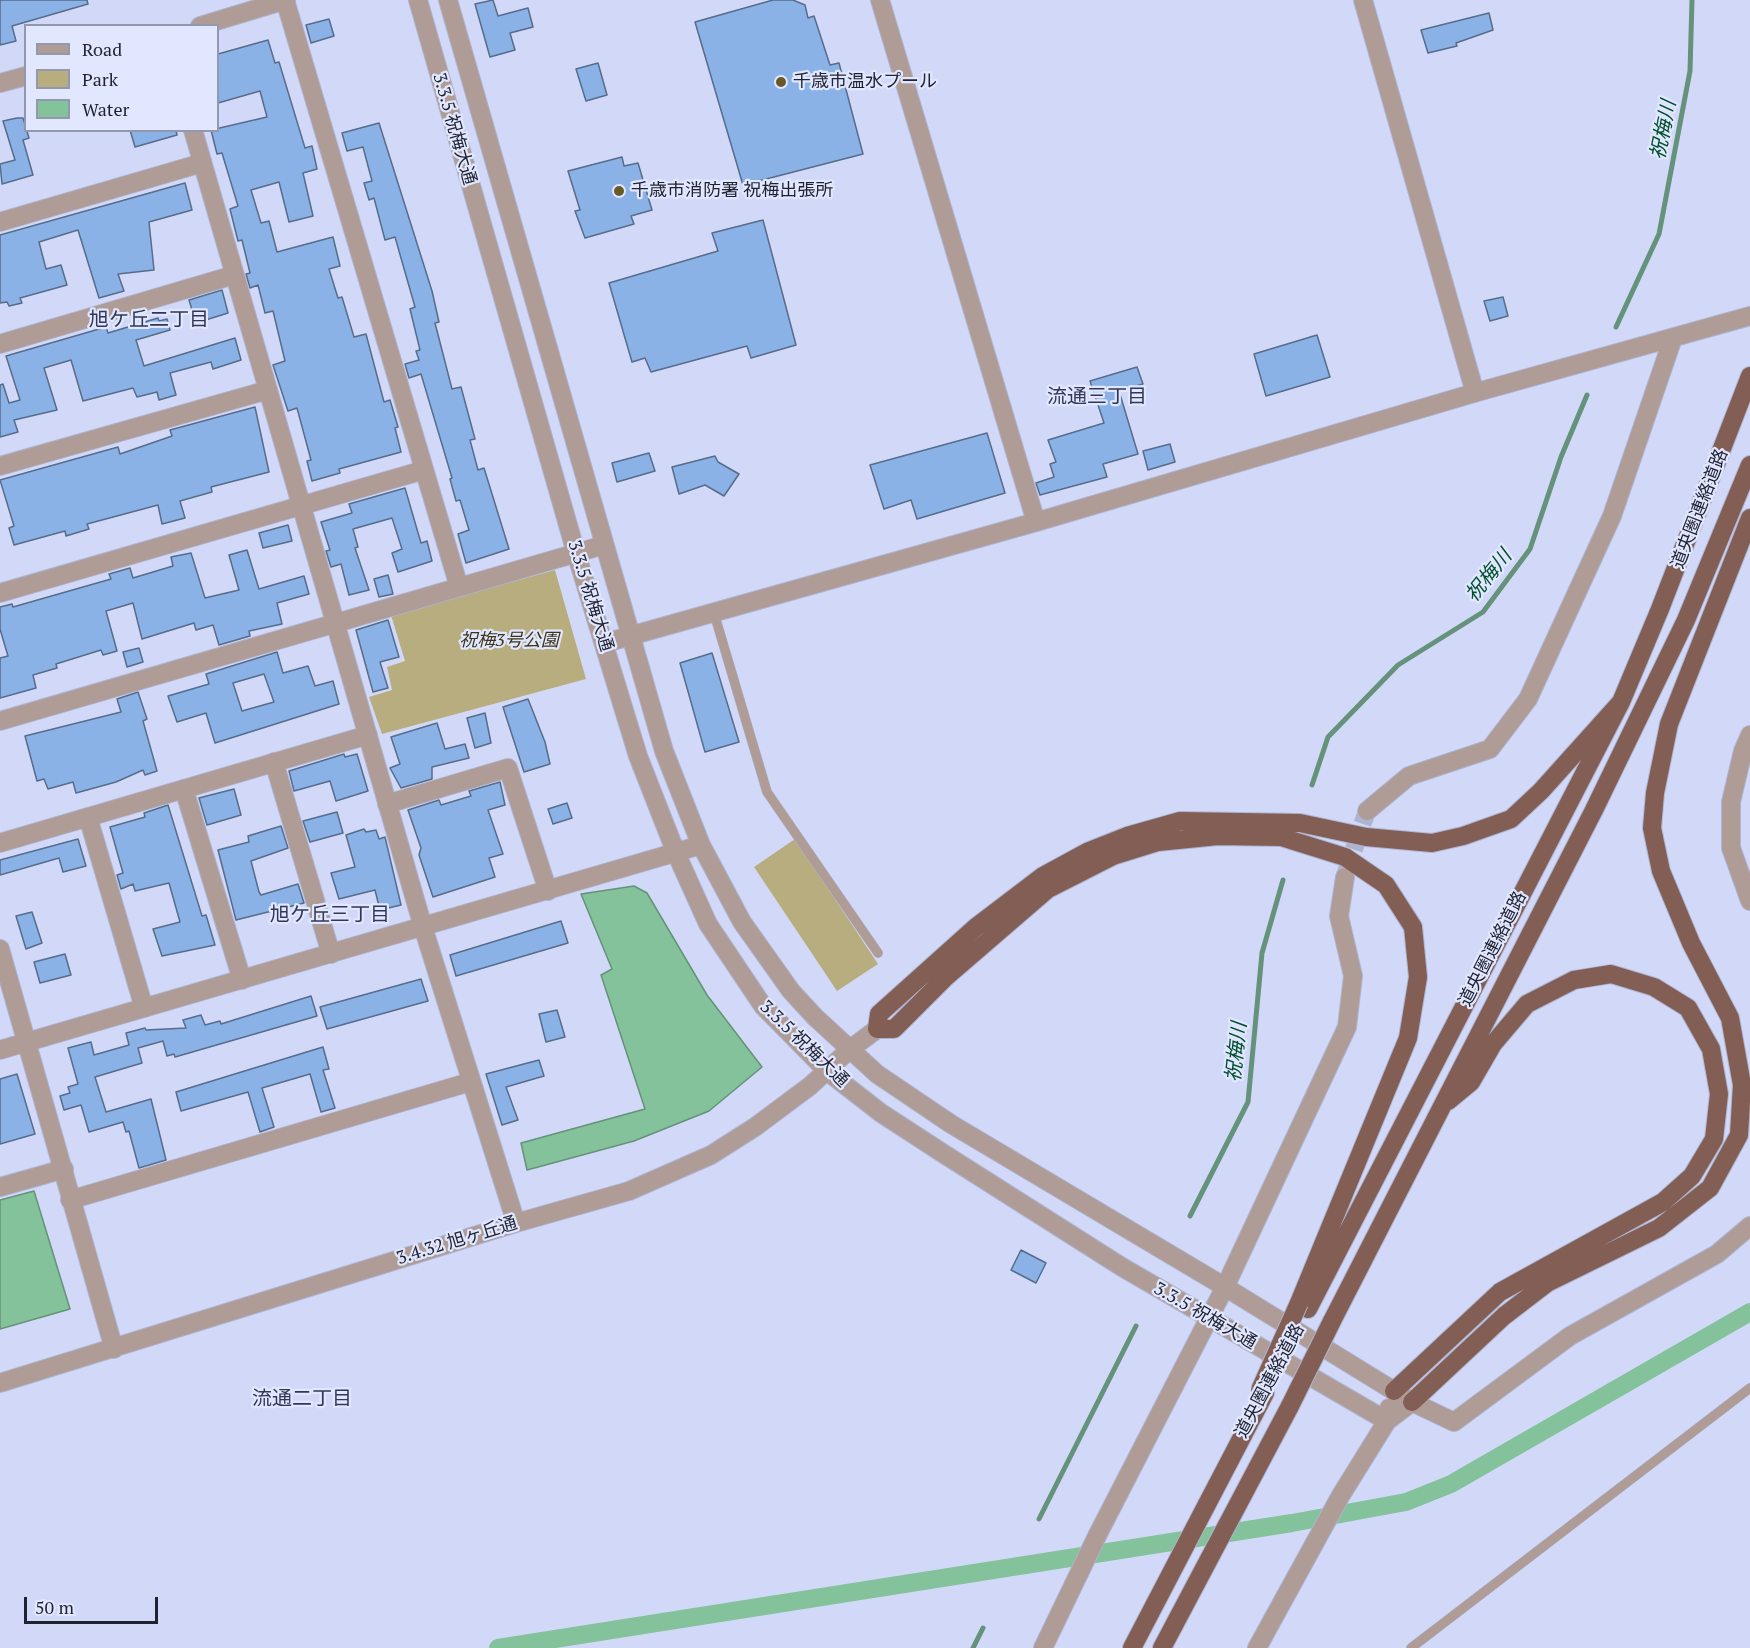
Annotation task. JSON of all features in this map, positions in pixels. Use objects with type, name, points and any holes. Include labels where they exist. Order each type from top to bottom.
[{"type":"highway","name":"道央圏連絡道路","points":[[1132,1648],[1248,1424],[1303,1306],[1621,702],[1665,598],[1750,376]]},
{"type":"highway","name":"道央圏連絡道路","points":[[1162,1648],[1290,1406],[1594,810],[1686,620],[1750,465]]},
{"type":"highway","points":[[1412,1402],[1504,1316],[1547,1283],[1659,1228],[1710,1188],[1739,1135],[1742,1085],[1730,1018],[1691,943],[1661,871],[1652,828],[1655,793],[1670,724],[1750,518]]},
{"type":"highway","points":[[1303,1306],[1408,1038],[1418,977],[1413,927],[1386,885],[1345,857],[1281,837],[1218,836],[1158,842],[1113,856],[1048,889],[946,977],[894,1029],[877,1029],[879,1014],[976,927],[1043,876],[1089,851],[1127,836],[1180,821],[1300,823],[1366,837],[1432,843],[1463,836],[1511,819],[1541,791],[1621,702]]},
{"type":"highway","points":[[1394,1391],[1500,1292],[1662,1202],[1692,1176],[1714,1139],[1719,1094],[1712,1049],[1688,1008],[1654,987],[1611,974],[1574,980],[1527,1004],[1493,1044],[1471,1083],[1442,1106]]},
{"type":"street","name":"3.3.5 祝梅大通","points":[[418,0],[576,553],[638,756],[676,854],[708,924],[763,1006],[827,1071],[881,1113],[1122,1267],[1387,1420]]},
{"type":"street","name":"3.3.5 祝梅大通","points":[[448,0],[664,751],[700,844],[742,922],[791,991],[849,1050],[877,1074],[951,1124],[1225,1287],[1412,1402],[1454,1422],[1570,1336],[1717,1254],[1750,1226]]},
{"type":"street","points":[[879,0],[1036,522]]},
{"type":"street","points":[[1363,0],[1475,393]]},
{"type":"street","points":[[206,24],[279,1],[459,587]]},
{"type":"street","points":[[0,83],[24,77]]},
{"type":"street","points":[[194,132],[423,927],[516,1223]]},
{"type":"street","points":[[0,222],[202,163]]},
{"type":"street","points":[[0,344],[234,275]]},
{"type":"street","points":[[605,643],[1036,522],[1475,393],[1750,316]]},
{"type":"street","points":[[1367,811],[1409,776],[1490,749],[1528,699],[1612,516],[1673,338]]},
{"type":"street","points":[[0,466],[268,390]]},
{"type":"street","points":[[0,593],[424,470]]},
{"type":"street","points":[[0,721],[604,545]]},
{"type":"street","points":[[0,843],[368,735]]},
{"type":"street","points":[[1750,735],[1743,751],[1731,802],[1731,848],[1750,901]]},
{"type":"street","points":[[274,762],[331,954]]},
{"type":"street","points":[[387,804],[508,768],[548,891]]},
{"type":"street","points":[[184,789],[242,980]]},
{"type":"street","points":[[88,817],[144,1008]]},
{"type":"street","points":[[0,1050],[676,854],[700,844]]},
{"type":"street","points":[[1043,1648],[1207,1317],[1225,1287],[1347,1027],[1353,976],[1339,916],[1345,877]]},
{"type":"street","points":[[0,949],[114,1349]]},
{"type":"street","name":"3.4.32 旭ヶ丘通","points":[[0,1383],[516,1223],[629,1191],[711,1155],[754,1127],[877,1029]]},
{"type":"street","points":[[70,1200],[470,1082]]},
{"type":"street","points":[[0,1187],[64,1169]]},
{"type":"street","points":[[1257,1648],[1341,1495],[1387,1420],[1394,1391]]},
{"type":"street","points":[[1387,1420],[1412,1402]]},
{"type":"lane","points":[[714,613],[767,792],[878,953]]},
{"type":"lane","points":[[1412,1648],[1750,1388]]},
{"type":"green space","name":"祝梅3号公園","points":[[555,570],[586,679],[382,734],[369,697],[392,690],[387,667],[405,661],[391,615]]},
{"type":"green space","points":[[795,839],[878,964],[837,991],[754,867]]},
{"type":"water","points":[[634,886],[647,893],[707,995],[762,1067],[709,1111],[634,1141],[527,1170],[521,1143],[645,1109],[601,975],[612,969],[581,894]]},
{"type":"water","points":[[34,1191],[70,1309],[0,1329],[0,1200]]},
{"type":"building","points":[[0,0],[87,0],[88,4],[12,26],[16,41],[0,45]]},
{"type":"building","points":[[493,0],[498,16],[528,8],[533,27],[510,33],[515,50],[490,57],[475,4]]},
{"type":"building","points":[[773,0],[793,0],[805,5],[808,18],[814,16],[830,65],[839,63],[863,154],[743,185],[695,22]]},
{"type":"building","points":[[1489,13],[1493,30],[1456,43],[1457,46],[1428,53],[1421,30]]},
{"type":"building","points":[[329,19],[334,36],[311,43],[306,25]]},
{"type":"building","points":[[268,40],[275,63],[279,62],[305,148],[312,146],[317,169],[303,173],[313,216],[289,222],[279,182],[251,190],[261,223],[269,221],[277,252],[333,237],[340,266],[329,269],[338,298],[342,297],[354,337],[366,334],[384,402],[390,400],[398,427],[395,428],[401,452],[339,469],[340,473],[312,481],[307,461],[311,460],[297,408],[288,411],[273,365],[285,361],[273,311],[265,313],[258,285],[250,288],[246,274],[250,273],[242,240],[238,241],[230,209],[238,206],[222,153],[217,154],[212,132],[219,132],[219,128],[267,117],[260,91],[219,103],[219,54]]},
{"type":"building","points":[[598,63],[607,95],[586,101],[576,69]]},
{"type":"building","points":[[23,118],[24,132],[27,132],[29,138],[23,140],[33,175],[2,184],[0,164],[15,160],[3,121]]},
{"type":"building","points":[[379,123],[432,291],[439,322],[435,323],[452,389],[461,387],[475,439],[470,440],[478,470],[484,468],[509,549],[466,563],[458,534],[469,530],[460,500],[456,501],[450,479],[452,478],[421,374],[409,378],[405,364],[419,360],[416,351],[420,350],[410,309],[415,307],[395,237],[385,240],[374,198],[369,200],[364,183],[372,181],[363,147],[347,151],[342,133]]},
{"type":"building","points":[[131,132],[176,132],[177,135],[135,147]]},
{"type":"building","points":[[622,157],[624,166],[638,163],[652,210],[631,216],[634,224],[585,238],[575,211],[580,210],[568,171]]},
{"type":"building","points":[[185,183],[192,210],[149,222],[154,270],[118,274],[124,291],[99,298],[78,230],[39,242],[46,269],[61,265],[67,285],[20,298],[22,303],[9,306],[7,302],[0,303],[0,235]]},
{"type":"building","points":[[763,220],[796,345],[751,358],[747,346],[651,372],[645,358],[632,362],[609,283],[718,251],[712,233]]},
{"type":"building","points":[[222,290],[228,313],[196,323],[189,300]]},
{"type":"building","points":[[1503,297],[1508,316],[1490,321],[1484,301]]},
{"type":"building","points":[[158,318],[159,321],[167,319],[170,330],[136,340],[144,366],[235,338],[241,360],[213,369],[211,362],[170,373],[176,395],[159,400],[157,392],[137,397],[133,388],[83,401],[71,360],[44,368],[57,410],[14,420],[18,432],[0,437],[0,385],[3,384],[9,403],[20,400],[6,356],[106,327],[108,333]]},
{"type":"building","points":[[1317,335],[1330,377],[1266,396],[1254,354]]},
{"type":"building","points":[[1137,367],[1143,384],[1119,391],[1138,454],[1103,464],[1107,477],[1040,495],[1036,483],[1054,477],[1050,464],[1056,462],[1048,440],[1104,423],[1090,381]]},
{"type":"building","points":[[255,407],[269,472],[211,487],[212,492],[180,501],[185,518],[162,524],[158,505],[87,524],[89,529],[66,536],[65,531],[14,545],[9,528],[14,526],[0,480],[118,447],[120,454],[172,436],[170,430]]},
{"type":"building","points":[[987,433],[1005,493],[917,519],[911,500],[884,509],[870,465]]},
{"type":"building","points":[[1170,444],[1175,462],[1148,470],[1143,451]]},
{"type":"building","points":[[649,453],[655,471],[617,482],[612,463]]},
{"type":"building","points":[[715,456],[718,462],[739,474],[724,496],[705,485],[679,494],[672,467]]},
{"type":"building","points":[[405,488],[421,543],[427,541],[432,561],[398,572],[392,553],[402,549],[392,518],[353,529],[358,547],[355,548],[369,590],[349,595],[341,564],[331,567],[326,551],[330,550],[321,522],[352,513],[349,504]]},
{"type":"building","points":[[288,525],[292,541],[263,548],[259,533]]},
{"type":"building","points":[[247,550],[259,589],[304,576],[309,594],[277,603],[282,624],[249,631],[250,636],[219,645],[213,625],[196,630],[194,623],[142,639],[133,603],[106,611],[117,651],[103,655],[101,650],[56,664],[57,668],[33,675],[36,688],[0,698],[0,658],[8,656],[0,629],[0,607],[12,604],[13,607],[111,579],[109,574],[130,568],[133,578],[173,566],[171,557],[191,553],[205,598],[239,590],[229,555]]},
{"type":"building","points":[[388,575],[393,594],[379,597],[374,579]]},
{"type":"building","points":[[388,620],[399,657],[380,662],[388,688],[373,692],[356,630]]},
{"type":"building","points":[[139,648],[143,662],[127,667],[123,652]]},
{"type":"building","points":[[277,652],[283,673],[308,666],[315,686],[333,681],[339,704],[215,743],[206,713],[177,722],[168,696],[209,684],[206,674]],"holes":[[[264,674],[274,702],[242,711],[233,683]]]},
{"type":"building","points":[[712,653],[739,742],[705,752],[680,663]]},
{"type":"building","points":[[138,692],[147,719],[143,721],[157,771],[145,775],[143,770],[116,782],[76,793],[73,782],[48,789],[44,779],[37,781],[25,736],[121,712],[117,699]]},
{"type":"building","points":[[528,699],[545,742],[550,764],[524,772],[503,707]]},
{"type":"building","points":[[485,713],[491,743],[475,748],[467,718]]},
{"type":"building","points":[[437,723],[445,749],[465,744],[469,758],[432,767],[432,779],[401,788],[390,768],[400,764],[391,737]]},
{"type":"building","points":[[344,754],[345,757],[357,754],[368,791],[336,801],[330,781],[294,791],[289,771]]},
{"type":"building","points":[[500,782],[505,805],[488,810],[503,854],[489,858],[495,877],[433,897],[419,855],[421,848],[408,810],[439,800],[441,805],[471,796],[469,791]]},
{"type":"building","points":[[234,789],[241,815],[207,825],[199,798]]},
{"type":"building","points":[[567,803],[572,818],[553,824],[548,809]]},
{"type":"building","points":[[168,805],[202,916],[206,915],[215,945],[162,956],[153,929],[180,922],[169,883],[135,891],[133,884],[121,889],[117,875],[123,873],[110,827],[145,817],[144,813]]},
{"type":"building","points":[[337,812],[343,833],[310,842],[303,821]]},
{"type":"building","points":[[281,826],[288,848],[251,861],[259,892],[261,895],[298,884],[304,903],[236,920],[218,850],[249,842],[248,836]]},
{"type":"building","points":[[364,829],[366,832],[376,830],[379,839],[385,837],[401,905],[380,910],[375,890],[339,899],[331,873],[355,867],[346,835]]},
{"type":"building","points":[[78,839],[86,866],[63,872],[59,858],[0,875],[0,860]]},
{"type":"building","points":[[32,912],[42,943],[26,949],[16,916]]},
{"type":"building","points":[[561,921],[568,943],[456,976],[450,955]]},
{"type":"building","points":[[65,954],[71,975],[40,983],[34,962]]},
{"type":"building","points":[[421,979],[428,1001],[327,1029],[320,1007]]},
{"type":"building","points":[[311,996],[317,1016],[175,1057],[174,1054],[167,1056],[163,1041],[138,1048],[142,1063],[95,1077],[106,1112],[151,1099],[166,1160],[139,1168],[129,1131],[126,1132],[123,1122],[89,1132],[81,1105],[64,1110],[60,1096],[70,1093],[68,1087],[78,1084],[68,1048],[91,1042],[94,1055],[129,1045],[126,1033],[145,1028],[146,1030],[186,1028],[183,1020],[201,1015],[205,1025],[220,1021],[221,1024]]},
{"type":"building","points":[[557,1010],[565,1037],[546,1042],[539,1014]]},
{"type":"building","points":[[323,1047],[329,1069],[323,1070],[335,1108],[321,1112],[310,1074],[262,1088],[274,1127],[260,1132],[248,1092],[181,1111],[176,1092]]},
{"type":"building","points":[[539,1060],[544,1076],[506,1087],[518,1120],[502,1125],[486,1074]]},
{"type":"building","points":[[17,1074],[35,1134],[0,1144],[0,1079]]},
{"type":"building","points":[[1021,1250],[1046,1263],[1036,1283],[1011,1270]]},
{"type":"waterway","name":"祝梅川","points":[[1616,327],[1659,234],[1690,71],[1692,0]]},
{"type":"waterway","name":"祝梅川","points":[[1312,785],[1328,737],[1398,665],[1483,612],[1530,549],[1561,457],[1587,395]]},
{"type":"waterway","name":"祝梅川","points":[[1190,1216],[1248,1102],[1262,953],[1283,880]]},
{"type":"waterway","points":[[498,1648],[1292,1523],[1406,1502],[1451,1484],[1750,1312]]},
{"type":"waterway","name":"祝梅川","points":[[1039,1519],[1136,1326]]},
{"type":"waterway","name":"祝梅川","points":[[973,1648],[983,1628]]},
{"type":"tunnel","points":[[1345,875],[1367,811]]},
{"type":"place","name":"千歳市温水プール","points":[[781,82]]},
{"type":"place","name":"千歳市消防署 祝梅出張所","points":[[619,191]]},
{"type":"district","name":"旭ケ丘二丁目","points":[[149,320]]},
{"type":"district","name":"流通三丁目","points":[[1097,397]]},
{"type":"district","name":"旭ケ丘三丁目","points":[[330,915]]},
{"type":"district","name":"流通二丁目","points":[[302,1399]]}]
